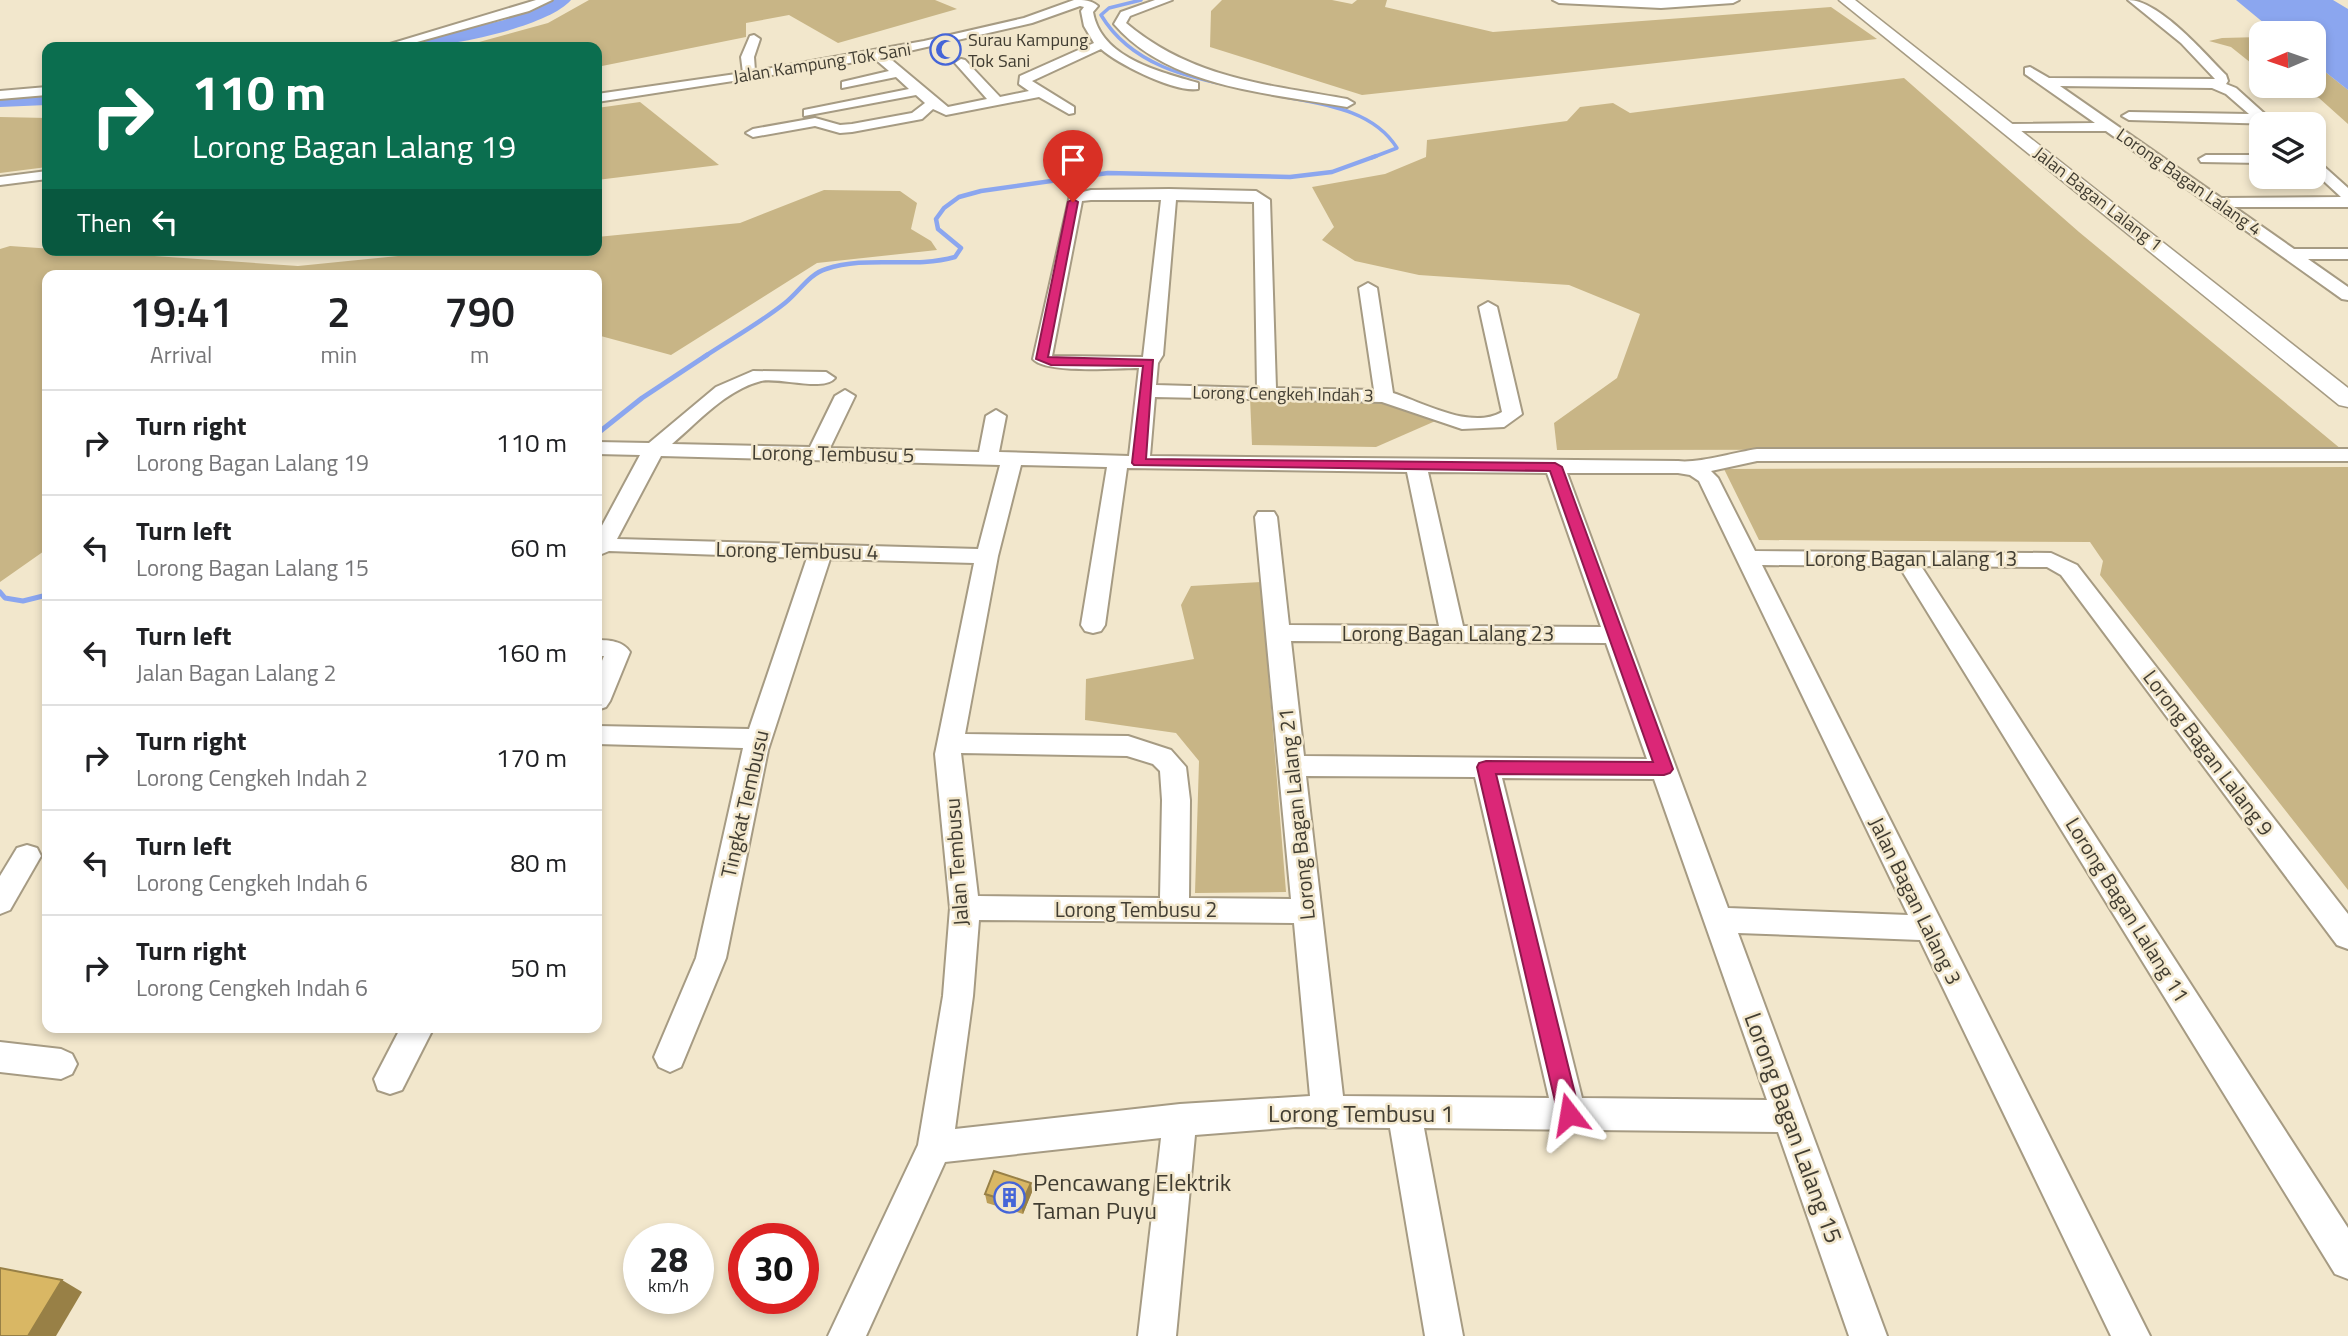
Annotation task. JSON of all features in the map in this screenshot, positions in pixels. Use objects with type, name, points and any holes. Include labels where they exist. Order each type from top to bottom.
[{"type":"main road","name":"Jalan Bagan Lalang 1","points":[[1846,0],[2348,400]]},
{"type":"street","points":[[404,42],[525,9],[546,0]]},
{"type":"street","points":[[1166,0],[1125,14],[1120,24],[1144,46],[1202,72],[1347,103]]},
{"type":"street","points":[[1559,0],[1661,5],[1733,0]]},
{"type":"street","points":[[2047,82],[2222,81],[2185,40],[2134,0]]},
{"type":"street","points":[[1081,1],[1092,6],[1087,11],[1087,19],[1102,44],[1150,72],[1193,86]]},
{"type":"street","name":"Jalan Kampung Tok Sani","points":[[602,97],[879,56],[995,29],[1081,1]]},
{"type":"street","points":[[750,75],[747,57],[754,39]]},
{"type":"street","points":[[1069,110],[1026,84],[1025,79],[1028,75],[1102,44]]},
{"type":"street","points":[[879,56],[918,91],[946,111],[1041,93]]},
{"type":"street","points":[[961,63],[997,102]]},
{"type":"street","name":"Lorong Bagan Lalang 4","points":[[2030,71],[2348,295]]},
{"type":"street","points":[[847,85],[898,74]]},
{"type":"street","points":[[2214,83],[2231,91],[2256,112]]},
{"type":"street","points":[[0,95],[42,91]]},
{"type":"street","points":[[809,113],[918,91]]},
{"type":"street","points":[[753,133],[815,122],[840,129],[852,128],[917,116],[923,109],[934,104]]},
{"type":"street","points":[[2130,116],[2249,120]]},
{"type":"street","points":[[2009,128],[2109,127]]},
{"type":"street","points":[[2206,159],[2249,159]]},
{"type":"street","points":[[0,181],[42,176]]},
{"type":"street","points":[[2326,176],[2348,196]]},
{"type":"street","points":[[1094,625],[1128,462],[1147,391],[1149,363],[1154,355],[1169,194]]},
{"type":"street","points":[[1149,363],[1051,362],[1042,359],[1073,202],[1079,195],[1256,195],[1262,200],[1267,394]]},
{"type":"street","points":[[2219,203],[2348,202]]},
{"type":"street","points":[[2292,254],[2348,254]]},
{"type":"street","points":[[1368,288],[1384,396]]},
{"type":"street","name":"Lorong Cengkeh Indah 3","points":[[1147,391],[1384,396],[1462,423],[1497,423],[1512,415],[1488,307]]},
{"type":"street","points":[[602,546],[654,450],[723,391],[760,375],[825,378]]},
{"type":"street","points":[[817,454],[845,396]]},
{"type":"street","name":"Jalan Tembusu","points":[[847,1336],[935,1147],[958,996],[965,908],[948,754],[987,556],[1000,458],[996,416]]},
{"type":"street","name":"Lorong Tembusu 5","points":[[602,448],[1128,462],[1678,467],[1696,470]]},
{"type":"street","points":[[1696,470],[1712,462],[1757,456],[2348,455]]},
{"type":"street","points":[[1416,466],[1453,634]]},
{"type":"street","name":"Lorong Bagan Lalang 15","points":[[1555,467],[1868,1336]]},
{"type":"street","name":"Jalan Bagan Lalang 3","points":[[1696,470],[1708,478],[1749,558],[1928,928],[2131,1336]]},
{"type":"street","name":"Lorong Bagan Lalang 21","points":[[1266,517],[1328,1111]]},
{"type":"street","name":"Lorong Tembusu 4","points":[[602,546],[987,556]]},
{"type":"street","name":"Tingkat Tembusu","points":[[670,1057],[711,958],[758,740],[821,551]]},
{"type":"street","name":"Lorong Bagan Lalang 13","points":[[1749,558],[2051,560],[2068,570]]},
{"type":"street","name":"Lorong Bagan Lalang 11","points":[[1906,560],[2348,1261]]},
{"type":"street","name":"Lorong Bagan Lalang 9","points":[[2068,570],[2348,936]]},
{"type":"street","name":"Lorong Bagan Lalang 23","points":[[1279,633],[1617,635]]},
{"type":"street","points":[[602,676],[607,650]]},
{"type":"street","points":[[602,735],[758,740]]},
{"type":"street","points":[[950,743],[1128,746],[1162,757],[1172,768],[1176,800],[1174,910]]},
{"type":"street","points":[[1292,766],[1664,769]]},
{"type":"street","points":[[1486,767],[1569,1114]]},
{"type":"street","points":[[0,902],[27,856]]},
{"type":"street","name":"Lorong Tembusu 2","points":[[965,908],[1307,911]]},
{"type":"street","points":[[1720,920],[1928,928]]},
{"type":"street","points":[[390,1079],[415,1033]]},
{"type":"street","points":[[0,1057],[61,1064]]},
{"type":"street","name":"Lorong Tembusu 1","points":[[935,1147],[1180,1120],[1328,1111],[1788,1116]]},
{"type":"street","points":[[1404,1112],[1444,1336]]},
{"type":"street","points":[[1157,1336],[1180,1120]]},
{"type":"shaded area","points":[[589,0],[935,0],[957,9],[838,43],[789,15],[746,23],[746,37],[602,66],[602,42],[479,42],[548,23]]},
{"type":"shaded area","points":[[1222,0],[1332,0],[1352,4],[1357,0],[1387,0],[1385,7],[1493,32],[1831,7],[1877,39],[1362,95],[1210,47],[1211,11]]},
{"type":"shaded area","points":[[2249,37],[2249,61],[2231,47],[2209,41]]},
{"type":"shaded area","points":[[2326,73],[2348,90],[2348,124],[2319,98],[2326,98]]},
{"type":"shaded area","points":[[1904,78],[2079,232],[2341,449],[1557,450],[1554,423],[1617,378],[1640,314],[1569,285],[1419,275],[1355,261],[1322,240],[1334,227],[1312,187],[1385,174],[1426,157],[1427,140],[1567,121],[1580,107],[1613,103],[1630,113]]},
{"type":"shaded area","points":[[640,102],[719,165],[602,179],[602,107]]},
{"type":"shaded area","points":[[0,117],[42,118],[42,168],[0,173]]},
{"type":"shaded area","points":[[824,190],[900,191],[917,203],[911,229],[931,241],[937,250],[817,263],[671,355],[602,336],[602,270],[42,270],[42,553],[0,582],[0,249],[10,246],[42,248],[42,256],[154,256],[298,266],[398,256],[602,256],[602,237],[740,223]]},
{"type":"shaded area","points":[[1250,397],[1381,399],[1440,419],[1376,447],[1252,445]]},
{"type":"shaded area","points":[[2348,467],[2348,890],[2100,575],[2103,561],[2090,542],[1759,540],[1724,469]]},
{"type":"shaded area","points":[[1261,582],[1286,892],[1195,893],[1199,761],[1176,733],[1085,720],[1086,679],[1194,659],[1181,605],[1191,586]]},
{"type":"water","points":[[2236,0],[2333,0],[2348,9],[2348,90],[2326,73],[2326,21],[2261,21]]},
{"type":"building","points":[[994,1171],[1031,1183],[1021,1205],[985,1194]]},
{"type":"building","points":[[0,1268],[62,1280],[28,1336],[0,1336]]},
{"type":"waterway","points":[[435,42],[529,17],[563,0]]},
{"type":"waterway","points":[[1141,0],[1109,8],[1101,15],[1113,32],[1128,46],[1162,66],[1182,74],[1242,88]]},
{"type":"waterway","points":[[1280,96],[1345,110],[1374,125],[1387,135],[1397,148],[1371,158]]},
{"type":"waterway","points":[[0,101],[42,99]]},
{"type":"waterway","points":[[704,357],[790,299],[820,271],[858,263],[923,262],[955,257],[961,248],[938,229],[936,219],[944,208],[959,197],[981,191],[1108,173],[1290,177],[1332,172],[1376,156]]},
{"type":"waterway","points":[[602,430],[642,398],[707,355]]},
{"type":"waterway","points":[[0,592],[5,598],[23,601],[42,596]]},
{"type":"place","name":"Surau Kampung Tok Sani","points":[[945,50]]},
{"type":"place","name":"Pencawang Elektrik Taman Puyu","points":[[1010,1197]]},
{"type":"route","points":[[1073,202],[1042,359],[1051,362],[1149,363],[1139,463],[1555,467],[1664,769],[1486,767],[1569,1114]]}]
